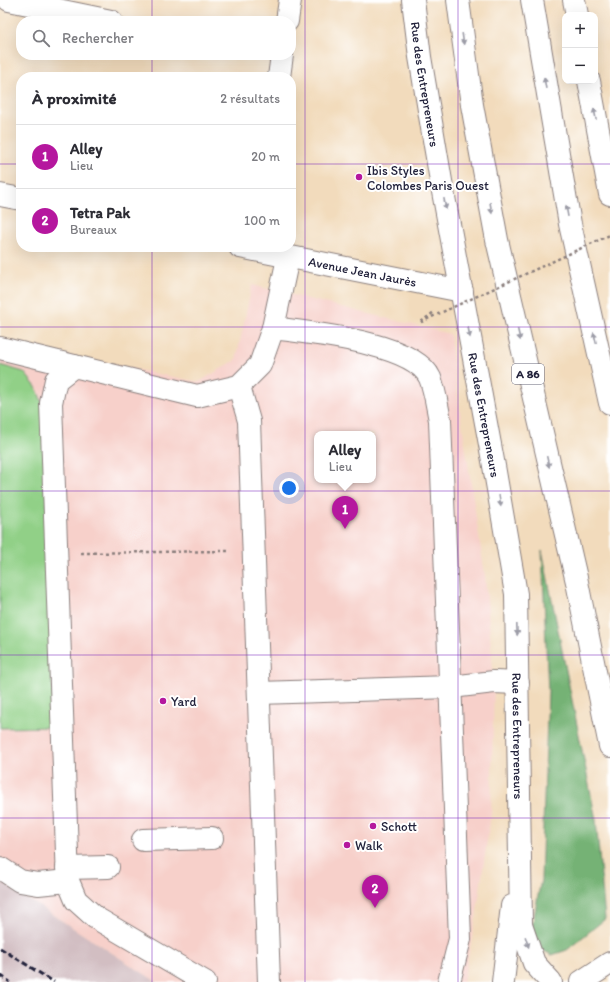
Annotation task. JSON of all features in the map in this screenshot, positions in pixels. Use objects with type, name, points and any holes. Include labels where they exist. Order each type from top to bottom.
[{"type":"main road","points":[[8,0],[87,16]]},
{"type":"main road","points":[[288,16],[290,0]]},
{"type":"main road","name":"Rue des Entrepreneurs","points":[[413,0],[420,57],[516,594],[521,925],[534,963],[551,982]]},
{"type":"main road","name":"A 86","points":[[458,0],[472,105],[497,240],[576,582],[610,746]]},
{"type":"main road","points":[[532,0],[570,224],[610,403]]},
{"type":"main road","points":[[574,0],[576,12]]},
{"type":"main road","points":[[279,72],[280,60]]},
{"type":"main road","points":[[590,84],[610,194]]},
{"type":"main road","points":[[0,195],[16,199]]},
{"type":"main road","name":"Avenue Jean Jaurès","points":[[265,252],[288,258],[462,291]]},
{"type":"main road","points":[[0,348],[197,396],[239,386],[260,366],[272,328],[288,258]]},
{"type":"main road","points":[[272,328],[366,342],[412,359],[429,377],[440,420],[460,939],[448,982]]},
{"type":"main road","points":[[74,366],[56,380],[50,403],[67,875],[76,900],[96,918],[205,982]]},
{"type":"main road","points":[[239,386],[249,421],[269,982]]},
{"type":"main road","points":[[259,693],[451,687],[494,682],[518,683]]},
{"type":"main road","name":"Rue des Entrepreneurs","points":[[503,982],[520,834]]},
{"type":"main road","points":[[143,840],[212,838]]},
{"type":"main road","points":[[0,868],[20,881],[38,884],[67,875],[108,867]]},
{"type":"main road","points":[[581,982],[608,964]]},
{"type":"path","points":[[421,322],[610,235]]},
{"type":"path","points":[[56,554],[254,551]]},
{"type":"shaded area","points":[[252,285],[450,334],[453,365],[485,576],[494,682],[491,814],[476,917],[463,982],[157,982],[0,881],[0,343],[199,382],[236,360]]},
{"type":"shaded area","points":[[0,881],[157,982],[0,982]]},
{"type":"green space","points":[[0,365],[24,372],[36,387],[44,407],[54,727],[0,728]]},
{"type":"green space","points":[[542,550],[596,820],[605,919],[567,950],[552,955],[538,948],[532,927],[541,880],[548,692]]},
{"type":"railway","points":[[0,948],[54,982]]},
{"type":"railway","points":[[0,975],[10,982]]},
{"type":"place","name":"Ibis Styles Colombes Paris Ouest","points":[[359,177]]},
{"type":"place","name":"Alley","points":[[345,529]]},
{"type":"place","name":"Yard","points":[[163,701]]},
{"type":"place","name":"Schott","points":[[373,826]]},
{"type":"place","name":"Walk","points":[[347,845]]},
{"type":"place","name":"Tetra Pak","points":[[375,908]]}]
